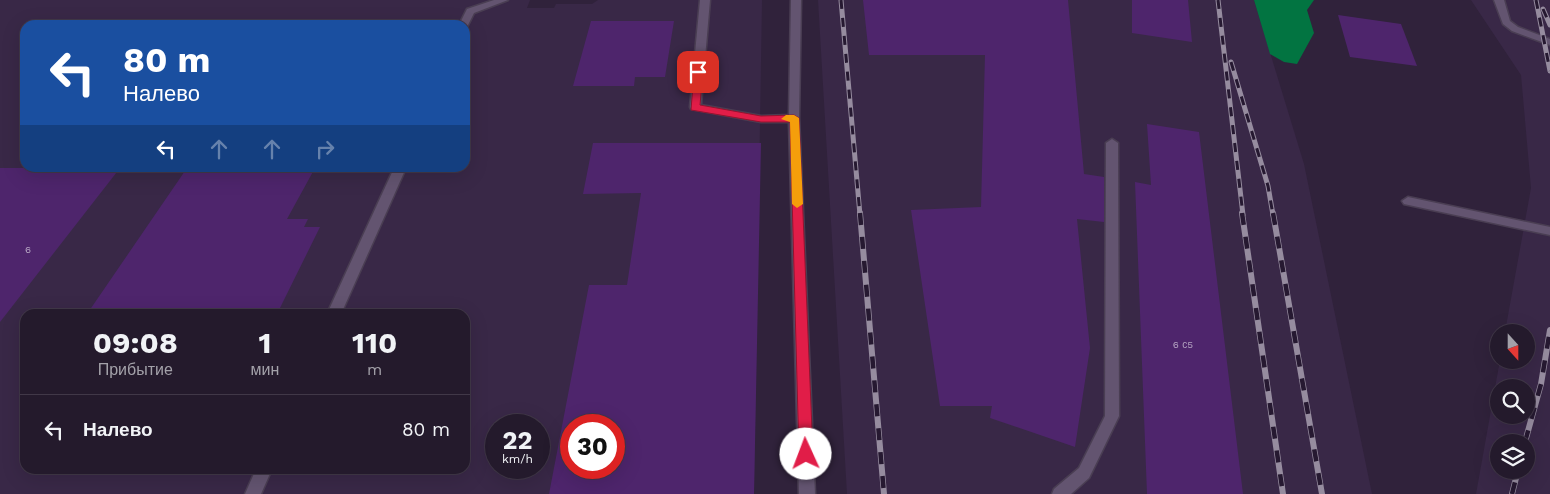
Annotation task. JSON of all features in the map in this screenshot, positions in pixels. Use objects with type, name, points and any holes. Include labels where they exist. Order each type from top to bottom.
[{"type":"street","points":[[466,20],[470,11],[504,0]]},
{"type":"street","points":[[705,0],[695,107],[761,119],[794,118]]},
{"type":"street","points":[[796,0],[794,118],[807,494]]},
{"type":"street","points":[[1499,0],[1506,22],[1515,29],[1550,42]]},
{"type":"street","points":[[1060,494],[1084,473],[1112,416],[1112,143]]},
{"type":"street","points":[[336,309],[398,172]]},
{"type":"street","points":[[1408,200],[1550,231]]},
{"type":"street","points":[[253,494],[262,474]]},
{"type":"shaded area","points":[[0,0],[530,0],[527,8],[554,8],[556,4],[592,4],[598,0],[762,0],[754,494],[0,494]]},
{"type":"shaded area","points":[[818,0],[1254,0],[1304,164],[1372,494],[847,494]]},
{"type":"shaded area","points":[[1471,0],[1550,0],[1550,494],[1476,494],[1490,416],[1490,424],[1535,424],[1535,379],[1497,379],[1498,369],[1535,369],[1535,324],[1506,324],[1531,188],[1521,75]]},
{"type":"green space","points":[[1254,0],[1314,0],[1307,10],[1314,33],[1297,64],[1284,62],[1270,54]]},
{"type":"building","points":[[863,0],[1068,0],[1084,174],[1104,177],[1104,222],[1077,219],[1090,348],[1075,447],[990,418],[992,406],[940,406],[911,210],[981,207],[985,55],[869,55]]},
{"type":"building","points":[[1132,0],[1188,0],[1192,42],[1132,33]]},
{"type":"building","points":[[1338,15],[1401,24],[1417,66],[1350,57]]},
{"type":"building","points":[[591,21],[674,21],[665,77],[635,77],[634,86],[573,86]]},
{"type":"building","points":[[1147,124],[1199,132],[1243,494],[1147,494],[1135,182],[1151,185]]},
{"type":"building","points":[[593,143],[761,143],[754,494],[549,494],[560,437],[560,479],[625,479],[625,414],[564,414],[589,285],[627,285],[641,193],[583,194]]},
{"type":"building","points":[[0,168],[20,168],[20,172],[117,172],[0,322]]},
{"type":"building","points":[[184,172],[313,172],[287,219],[308,219],[304,227],[320,227],[279,309],[90,309]]},
{"type":"railway","points":[[841,0],[860,215]]},
{"type":"railway","points":[[1218,0],[1243,215]]},
{"type":"railway","points":[[1536,0],[1550,71]]},
{"type":"railway","points":[[1543,9],[1550,25]]},
{"type":"railway","points":[[1231,62],[1268,186],[1273,215]]},
{"type":"railway","points":[[860,213],[884,494]]},
{"type":"railway","points":[[1242,213],[1283,494]]},
{"type":"railway","points":[[1273,213],[1322,494]]},
{"type":"railway","points":[[1527,434],[1541,384],[1550,330]]},
{"type":"railway","points":[[1512,494],[1516,479]]},
{"type":"slow traffic","points":[[786,119],[794,118],[797,204]]},
{"type":"route","points":[[698,72],[695,107],[761,119],[794,118],[806,454]]}]
